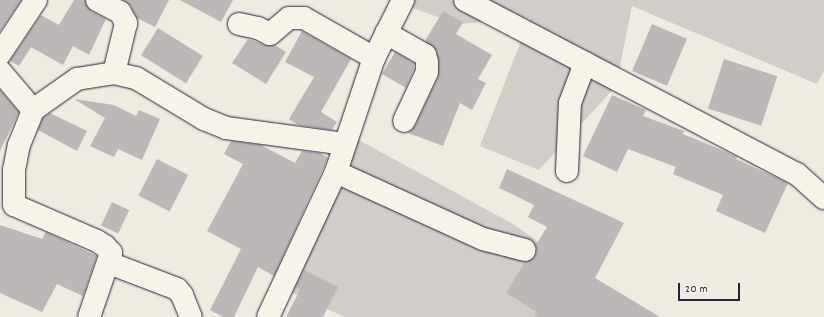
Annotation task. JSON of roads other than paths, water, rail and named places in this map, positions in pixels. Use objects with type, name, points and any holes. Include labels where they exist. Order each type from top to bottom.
[{"type":"street","points":[[0,54],[36,0]]},
{"type":"street","points":[[97,0],[120,12],[126,23],[114,74]]},
{"type":"street","points":[[268,317],[336,172],[344,144],[374,58],[403,0]]},
{"type":"street","points":[[465,0],[797,174],[824,198]]},
{"type":"street","points":[[239,24],[258,28],[270,34],[289,18],[304,18],[374,58]]},
{"type":"street","points":[[386,33],[425,55],[427,62],[427,72],[404,121]]},
{"type":"street","points":[[567,171],[570,103],[585,63]]},
{"type":"street","points":[[0,71],[33,110]]},
{"type":"street","points":[[89,317],[109,263],[111,253],[105,246],[14,205],[14,170],[19,145],[33,110],[77,79],[114,74],[136,78],[204,119],[226,128],[344,144]]},
{"type":"street","points":[[336,172],[483,239],[525,250]]},
{"type":"street","points":[[109,263],[176,289],[182,295],[191,317]]}]
